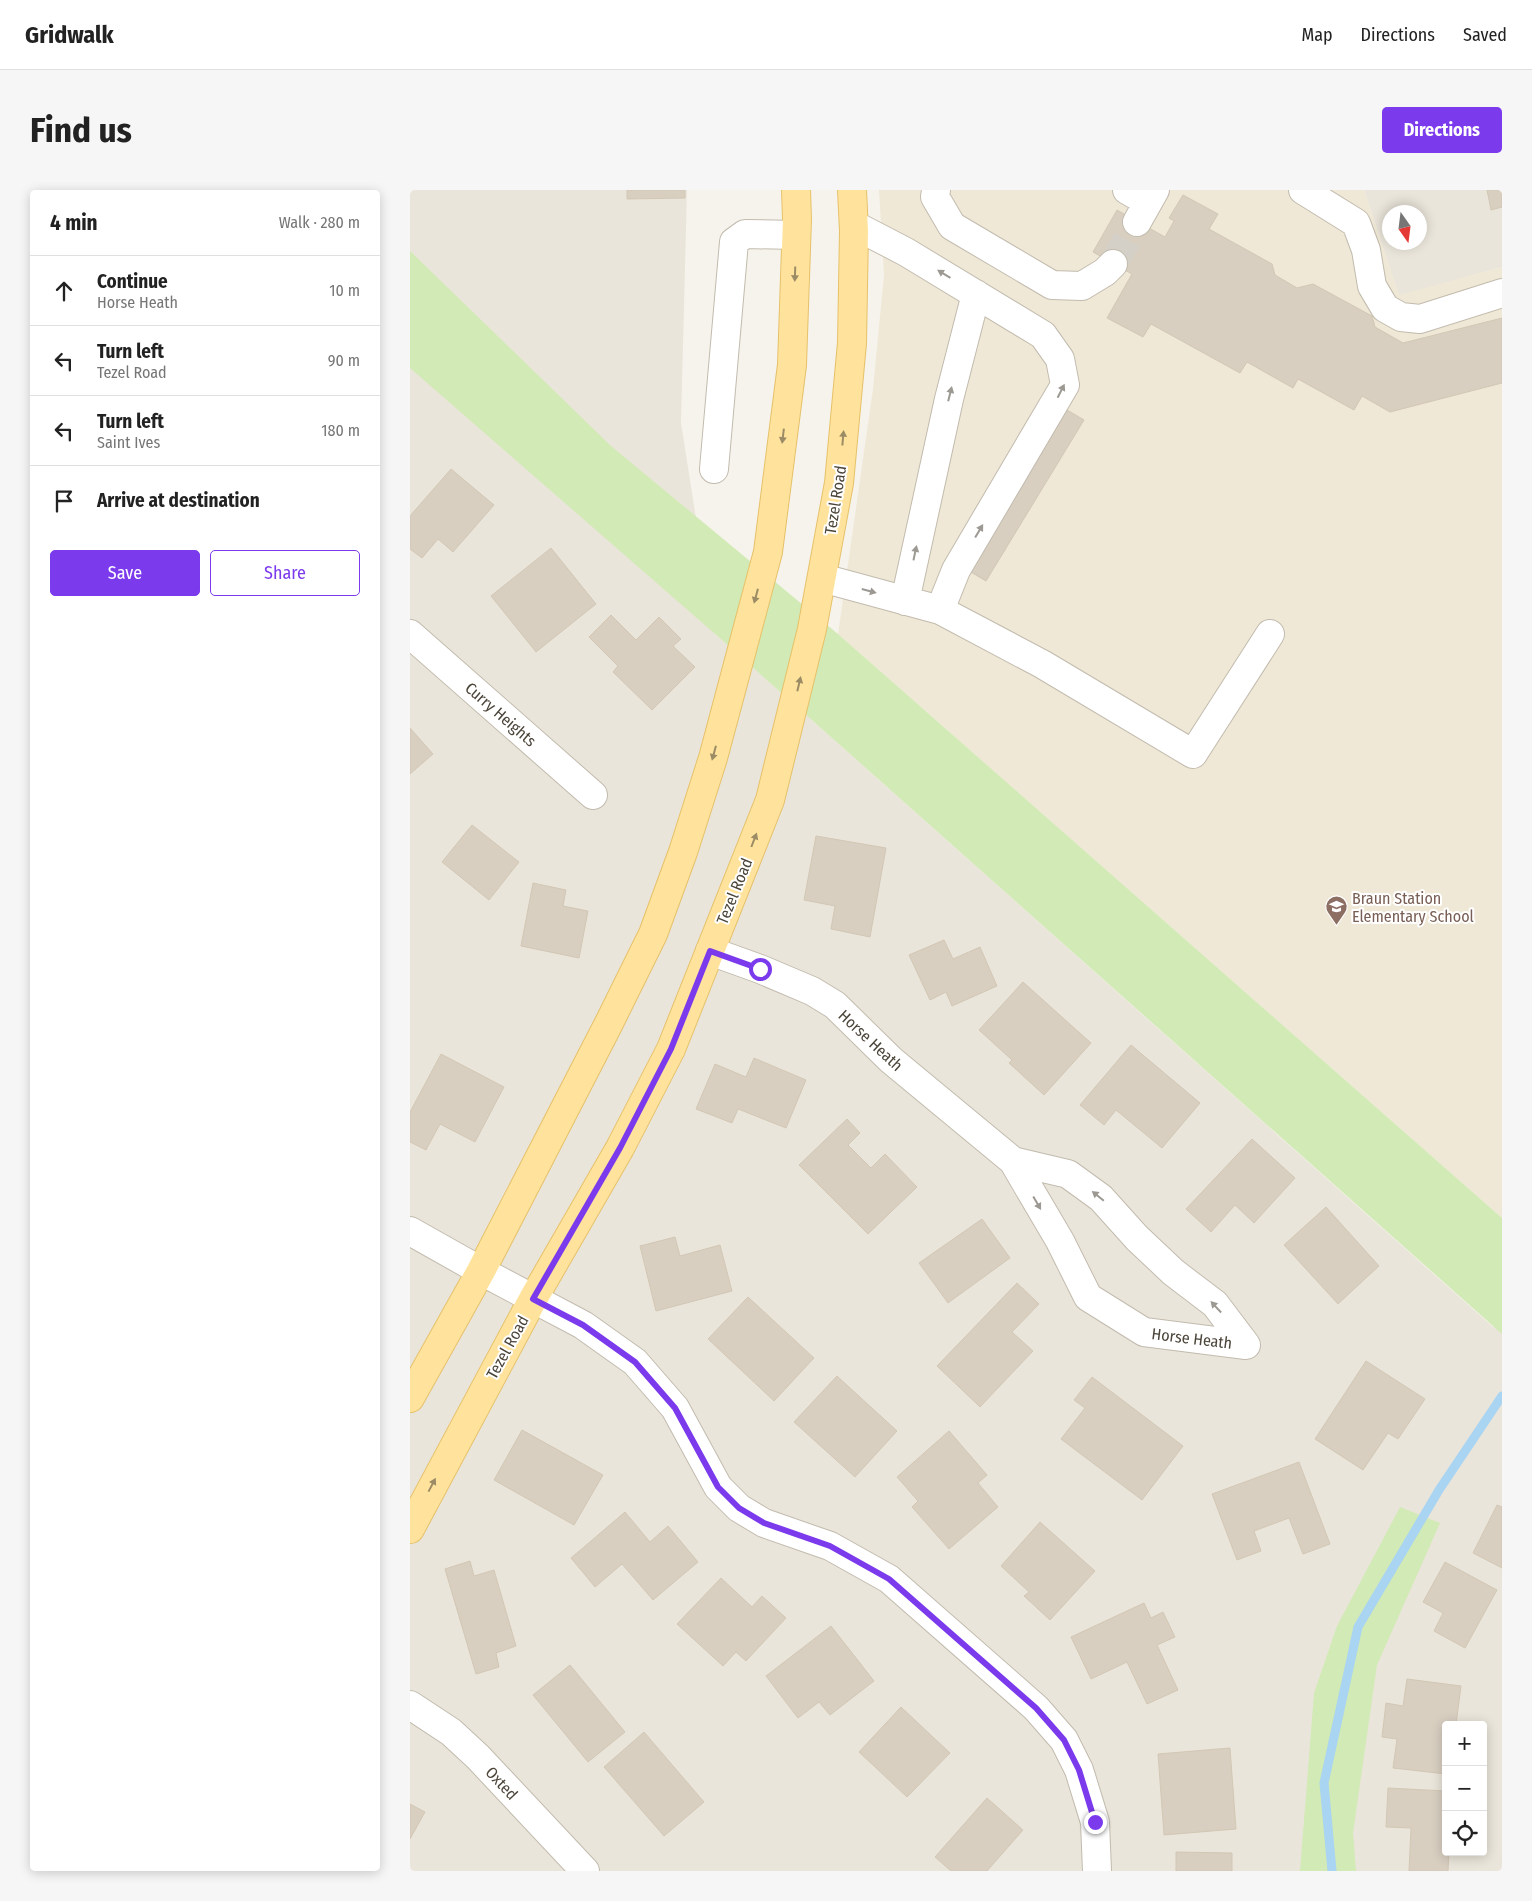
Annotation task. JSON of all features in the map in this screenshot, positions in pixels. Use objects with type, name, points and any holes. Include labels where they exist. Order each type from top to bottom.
[{"type":"main road","points":[[410,1398],[481,1271],[608,1025],[653,934],[683,852],[713,758],[768,552],[792,366],[796,190]]},
{"type":"main road","name":"Tezel Road","points":[[410,1529],[533,1299],[620,1148],[671,1049],[770,800],[812,629],[839,483],[852,343],[854,225],[852,190]]},
{"type":"street","points":[[936,190],[935,197],[952,226],[1052,285],[1082,286],[1105,272],[1113,264]]},
{"type":"street","points":[[1303,190],[1356,223],[1366,250],[1372,286],[1385,308],[1400,317],[1420,319],[1502,293]]},
{"type":"street","points":[[854,225],[906,252],[1043,335],[1060,359],[1065,385],[956,570],[940,610]]},
{"type":"street","points":[[714,469],[734,242],[745,234],[796,235]]},
{"type":"street","points":[[906,600],[948,399],[976,294]]},
{"type":"street","points":[[822,578],[940,610],[1042,664],[1193,754],[1270,634]]},
{"type":"street","name":"Curry Heights","points":[[410,634],[593,794]]},
{"type":"street","name":"Horse Heath","points":[[710,951],[803,987],[835,1005],[891,1060],[1013,1161],[1060,1241],[1088,1297],[1144,1332],[1246,1345],[1215,1304],[1166,1265],[1137,1238],[1102,1198],[1068,1174],[1013,1161]]},
{"type":"street","points":[[410,1231],[583,1325],[635,1362],[675,1408],[718,1487],[739,1508],[764,1523],[830,1546],[889,1579],[1036,1708],[1064,1740],[1079,1770],[1095,1822],[1097,1871]]},
{"type":"street","name":"Oxted","points":[[410,1705],[451,1732],[478,1757],[585,1871]]},
{"type":"shaded area","points":[[410,190],[687,190],[681,423],[714,633],[1493,1327],[1502,1322],[1502,1871],[410,1871]]},
{"type":"shaded area","name":"Braun Station Elementary School","points":[[879,190],[1364,190],[1382,244],[1382,250],[1384,250],[1399,295],[1502,267],[1502,1218],[838,634],[873,389],[884,275]]},
{"type":"shaded area","points":[[1364,190],[1502,190],[1502,267],[1399,296],[1384,250],[1427,250],[1427,205],[1382,205],[1382,245]]},
{"type":"green space","points":[[410,251],[611,446],[838,634],[1502,1218],[1502,1334],[714,633],[410,368]]},
{"type":"green space","points":[[1400,1507],[1440,1523],[1377,1665],[1353,1833],[1356,1871],[1300,1871],[1314,1693],[1337,1626]]},
{"type":"building","points":[[627,190],[685,190],[685,198],[627,199]]},
{"type":"building","points":[[1487,190],[1502,190],[1502,207],[1491,210]]},
{"type":"building","points":[[1183,195],[1218,214],[1209,229],[1272,264],[1275,275],[1297,288],[1313,284],[1372,316],[1375,327],[1403,343],[1502,318],[1502,383],[1390,412],[1362,396],[1354,410],[1298,379],[1293,388],[1247,362],[1240,373],[1151,324],[1143,337],[1107,318],[1132,274],[1093,252],[1117,210],[1165,237],[1174,221],[1169,218]]},
{"type":"building","points":[[1062,407],[1084,420],[986,581],[964,568]]},
{"type":"building","points":[[451,469],[494,505],[453,552],[438,539],[422,558],[410,549],[410,516]]},
{"type":"building","points":[[551,548],[596,604],[536,652],[491,596]]},
{"type":"building","points":[[611,615],[636,640],[659,617],[681,639],[673,646],[695,667],[652,710],[613,672],[618,666],[589,637]]},
{"type":"building","points":[[410,728],[433,754],[410,774]]},
{"type":"building","points":[[472,825],[519,862],[489,900],[442,862]]},
{"type":"building","points":[[816,836],[886,848],[870,937],[831,929],[835,906],[804,900]]},
{"type":"building","points":[[533,883],[566,890],[563,906],[588,911],[579,958],[521,946]]},
{"type":"building","points":[[944,940],[953,959],[980,947],[997,986],[952,1006],[946,992],[930,1000],[909,955]]},
{"type":"building","points":[[1023,982],[1091,1043],[1044,1095],[1009,1063],[1012,1060],[979,1030]]},
{"type":"building","points":[[1131,1045],[1200,1103],[1162,1148],[1116,1110],[1104,1125],[1080,1105]]},
{"type":"building","points":[[441,1054],[504,1087],[475,1142],[440,1124],[426,1150],[410,1142],[410,1112]]},
{"type":"building","points":[[754,1058],[806,1080],[786,1128],[738,1109],[732,1123],[696,1109],[715,1064],[746,1077]]},
{"type":"building","points":[[847,1119],[860,1133],[848,1145],[871,1168],[885,1154],[917,1187],[868,1234],[799,1165]]},
{"type":"building","points":[[1252,1139],[1295,1178],[1254,1223],[1235,1205],[1211,1232],[1186,1209]]},
{"type":"building","points":[[1326,1207],[1379,1266],[1338,1304],[1284,1245]]},
{"type":"building","points":[[982,1219],[1010,1258],[948,1303],[919,1263]]},
{"type":"building","points":[[675,1237],[680,1256],[720,1245],[732,1291],[656,1311],[640,1246]]},
{"type":"building","points":[[1017,1283],[1039,1304],[1012,1332],[1033,1351],[980,1407],[937,1366]]},
{"type":"building","points":[[748,1297],[814,1358],[774,1401],[708,1339]]},
{"type":"building","points":[[1366,1361],[1425,1399],[1398,1439],[1388,1433],[1363,1470],[1315,1439]]},
{"type":"building","points":[[837,1376],[897,1431],[855,1477],[794,1422]]},
{"type":"building","points":[[1092,1377],[1183,1446],[1142,1500],[1061,1439],[1085,1408],[1074,1400]]},
{"type":"building","points":[[522,1430],[603,1475],[574,1525],[494,1480]]},
{"type":"building","points":[[949,1431],[987,1475],[978,1483],[998,1507],[949,1549],[912,1507],[918,1501],[897,1477]]},
{"type":"building","points":[[1299,1462],[1330,1544],[1303,1554],[1289,1518],[1254,1531],[1261,1551],[1237,1560],[1212,1494]]},
{"type":"building","points":[[1497,1505],[1502,1507],[1502,1568],[1473,1553]]},
{"type":"building","points":[[625,1512],[650,1542],[668,1526],[698,1562],[653,1600],[622,1564],[595,1587],[571,1558]]},
{"type":"building","points":[[1040,1522],[1095,1571],[1050,1620],[1024,1596],[1029,1592],[1001,1566]]},
{"type":"building","points":[[470,1561],[474,1576],[494,1570],[516,1646],[496,1653],[499,1667],[476,1674],[445,1569]]},
{"type":"building","points":[[1445,1562],[1497,1590],[1465,1648],[1434,1631],[1443,1613],[1423,1602]]},
{"type":"building","points":[[721,1578],[752,1607],[762,1596],[786,1618],[746,1661],[736,1652],[723,1666],[677,1624]]},
{"type":"building","points":[[1144,1603],[1151,1618],[1163,1612],[1175,1637],[1157,1645],[1178,1690],[1147,1704],[1127,1662],[1091,1679],[1071,1637]]},
{"type":"building","points":[[831,1626],[874,1681],[830,1715],[819,1702],[798,1718],[766,1676]]},
{"type":"building","points":[[570,1665],[625,1732],[588,1762],[533,1695]]},
{"type":"building","points":[[1407,1679],[1461,1686],[1457,1721],[1442,1721],[1442,1774],[1393,1768],[1397,1739],[1382,1737],[1386,1703],[1403,1706]]},
{"type":"building","points":[[901,1707],[950,1753],[907,1797],[859,1752]]},
{"type":"building","points":[[644,1732],[704,1802],[664,1836],[604,1767]]},
{"type":"building","points":[[1230,1748],[1236,1829],[1164,1835],[1158,1754]]},
{"type":"building","points":[[1388,1788],[1442,1791],[1442,1856],[1449,1856],[1448,1871],[1409,1871],[1411,1828],[1386,1827]]},
{"type":"building","points":[[987,1798],[1023,1830],[987,1871],[951,1871],[935,1857]]},
{"type":"building","points":[[410,1804],[425,1812],[410,1839]]},
{"type":"building","points":[[1176,1852],[1232,1853],[1232,1871],[1176,1871]]},
{"type":"waterway","points":[[1332,1871],[1324,1783],[1358,1627],[1439,1490],[1502,1396]]},
{"type":"tunnel","points":[[1113,264],[1137,222]]},
{"type":"place","name":"Braun Station Elementary School","points":[[1336,926]]},
{"type":"route","points":[[760,969],[710,951],[671,1049],[620,1148],[533,1299],[583,1325],[635,1362],[675,1408],[718,1487],[739,1508],[764,1523],[830,1546],[889,1579],[1036,1708],[1064,1740],[1079,1770],[1095,1822]]}]
